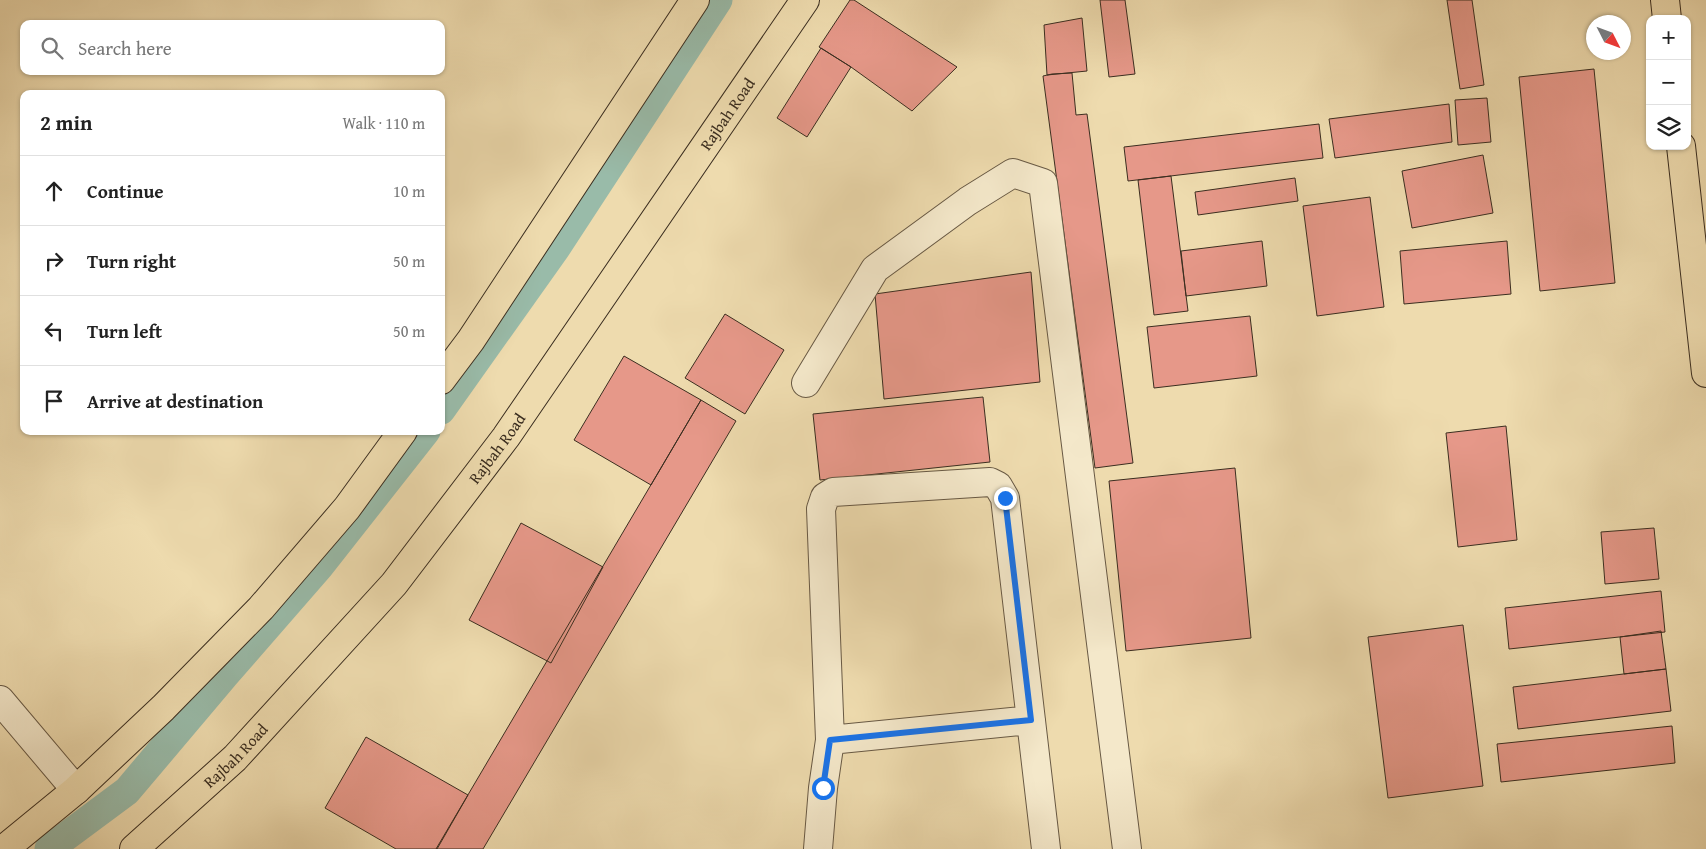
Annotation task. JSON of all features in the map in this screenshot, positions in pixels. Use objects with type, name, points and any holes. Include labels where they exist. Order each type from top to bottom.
[{"type":"main road","points":[[445,375],[471,340],[694,0]]},
{"type":"main road","name":"Rajbah Road","points":[[134,849],[235,758],[394,584],[506,437],[805,0]]},
{"type":"main road","points":[[1665,0],[1667,15]]},
{"type":"main road","points":[[1681,150],[1706,373]]},
{"type":"main road","points":[[4,849],[76,790],[163,708],[261,608],[347,508],[401,435]]},
{"type":"street","points":[[806,383],[875,269],[968,201],[1013,173],[1043,183],[1127,849]]},
{"type":"street","points":[[818,849],[823,788],[830,740],[821,509],[825,497],[833,492],[990,482],[998,486],[1005,498],[1046,849]]},
{"type":"street","points":[[0,700],[76,790]]},
{"type":"street","points":[[830,740],[1031,720]]},
{"type":"building","points":[[850,0],[854,0],[957,67],[912,111],[851,67],[819,47]]},
{"type":"building","points":[[1100,0],[1125,0],[1135,74],[1109,77]]},
{"type":"building","points":[[1447,0],[1472,0],[1484,85],[1460,89]]},
{"type":"building","points":[[1082,18],[1087,71],[1047,75],[1044,25]]},
{"type":"building","points":[[821,48],[851,67],[807,137],[777,118]]},
{"type":"building","points":[[1594,69],[1615,283],[1540,291],[1519,77]]},
{"type":"building","points":[[1072,73],[1076,115],[1087,114],[1133,463],[1095,468],[1043,76]]},
{"type":"building","points":[[1487,98],[1491,142],[1458,145],[1455,100]]},
{"type":"building","points":[[1449,104],[1452,142],[1335,158],[1329,119]]},
{"type":"building","points":[[1319,124],[1323,158],[1128,181],[1124,147]]},
{"type":"building","points":[[1483,155],[1493,213],[1412,228],[1402,171]]},
{"type":"building","points":[[1171,176],[1188,311],[1154,315],[1138,180]]},
{"type":"building","points":[[1295,178],[1298,201],[1198,215],[1195,192]]},
{"type":"building","points":[[1370,197],[1384,307],[1317,316],[1303,206]]},
{"type":"building","points":[[1262,241],[1267,286],[1186,296],[1181,251]]},
{"type":"building","points":[[1507,241],[1511,294],[1404,304],[1400,251]]},
{"type":"building","points":[[1031,272],[1040,382],[884,399],[875,294]]},
{"type":"building","points":[[725,314],[784,350],[745,414],[685,378]]},
{"type":"building","points":[[1250,316],[1257,376],[1154,388],[1147,327]]},
{"type":"building","points":[[624,356],[701,400],[651,485],[574,440]]},
{"type":"building","points":[[983,397],[990,462],[820,480],[813,414]]},
{"type":"building","points":[[701,400],[736,421],[483,849],[436,849]]},
{"type":"building","points":[[1506,426],[1517,540],[1458,547],[1446,433]]},
{"type":"building","points":[[1235,468],[1251,638],[1126,651],[1109,481]]},
{"type":"building","points":[[521,523],[603,567],[551,663],[469,620]]},
{"type":"building","points":[[1654,528],[1659,579],[1605,584],[1601,532]]},
{"type":"building","points":[[1661,591],[1665,632],[1509,649],[1505,608]]},
{"type":"building","points":[[1463,625],[1483,786],[1388,798],[1368,637]]},
{"type":"building","points":[[1661,631],[1666,669],[1624,674],[1620,637]]},
{"type":"building","points":[[1666,669],[1671,711],[1518,729],[1513,687]]},
{"type":"building","points":[[1672,726],[1675,763],[1501,782],[1497,744]]},
{"type":"building","points":[[366,737],[468,795],[437,849],[396,849],[325,808]]},
{"type":"waterway","points":[[445,404],[556,248],[718,0]]},
{"type":"waterway","points":[[49,849],[127,791],[319,567],[423,435]]},
{"type":"route","points":[[823,788],[830,740],[1031,720],[1005,498]]}]
